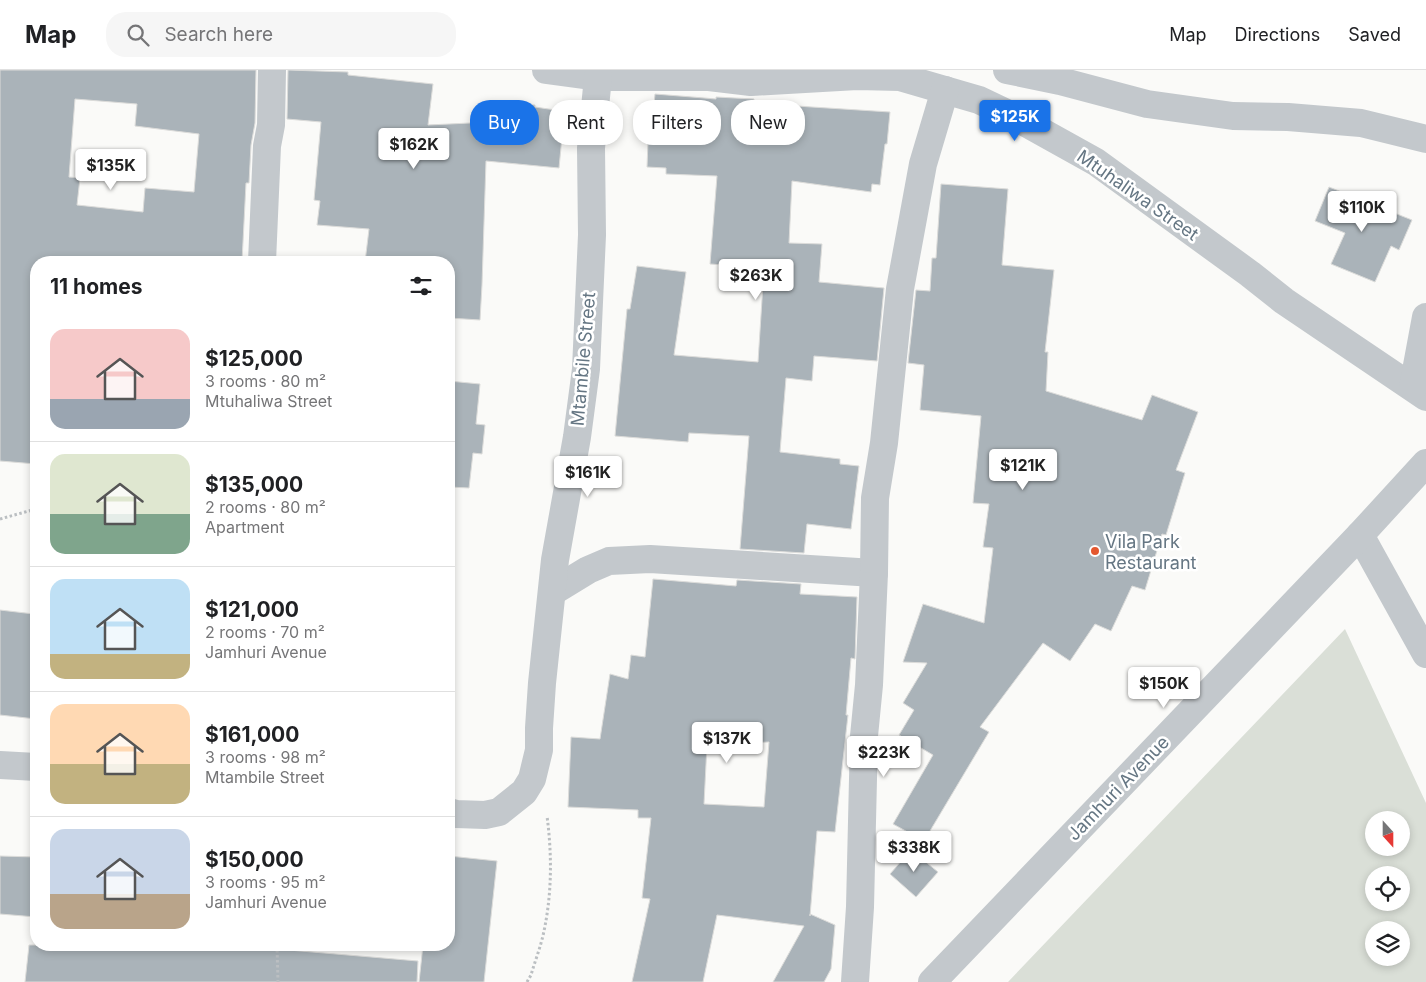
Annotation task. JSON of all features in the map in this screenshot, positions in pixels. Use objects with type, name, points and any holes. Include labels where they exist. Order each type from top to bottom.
[{"type":"street","points":[[262,256],[267,146],[271,124],[272,70]]},
{"type":"street","name":"Mtuhaliwa Street","points":[[546,70],[598,77],[710,74],[751,82],[857,76],[900,77],[993,106],[1096,162],[1250,274],[1284,302],[1419,392]]},
{"type":"street","points":[[993,106],[1006,70],[1060,81],[1155,105],[1232,116],[1288,117],[1361,124],[1426,139]]},
{"type":"street","name":"Mtambile Street","points":[[455,814],[479,815],[499,812],[524,792],[532,779],[539,750],[541,701],[555,560],[577,437],[586,368],[592,235],[592,148],[598,77]]},
{"type":"street","points":[[855,982],[860,906],[864,736],[869,685],[874,573],[875,498],[900,289],[924,164],[945,90]]},
{"type":"street","points":[[1419,392],[1426,317]]},
{"type":"street","name":"Jamhuri Avenue","points":[[932,982],[1360,535],[1426,463]]},
{"type":"street","points":[[1360,535],[1426,654]]},
{"type":"street","points":[[552,592],[588,570],[610,561],[650,559],[874,573]]},
{"type":"street","points":[[0,765],[30,767]]},
{"type":"path","points":[[0,519],[30,511]]},
{"type":"path","points":[[527,982],[531,975],[544,931],[552,868],[546,808]]},
{"type":"path","points":[[277,951],[278,982]]},
{"type":"shaded area","points":[[1345,629],[1426,803],[1426,982],[1008,982]]},
{"type":"building","points":[[0,70],[256,70],[255,123],[251,145],[249,183],[246,183],[242,256],[30,256],[30,464],[0,461]],"holes":[[[75,99],[137,104],[135,126],[199,134],[194,192],[145,188],[143,212],[77,205],[80,178],[69,177]]]},
{"type":"building","points":[[288,70],[348,72],[348,75],[433,84],[428,125],[470,123],[470,145],[539,145],[539,108],[549,109],[549,145],[561,145],[559,168],[486,161],[480,320],[455,318],[455,256],[366,256],[369,229],[317,225],[320,201],[314,200],[321,122],[287,119]]},
{"type":"building","points":[[655,94],[716,99],[716,97],[754,99],[731,100],[731,145],[805,145],[805,107],[890,112],[880,185],[872,184],[871,192],[792,181],[789,243],[822,244],[819,282],[884,288],[877,361],[814,356],[812,381],[786,378],[780,452],[840,459],[840,464],[859,466],[851,529],[807,524],[804,553],[740,549],[749,436],[689,433],[688,442],[615,436],[627,309],[630,309],[637,266],[686,272],[674,355],[758,362],[764,268],[710,264],[717,176],[666,174],[666,168],[647,167],[648,145],[721,145],[721,100],[654,100]]},
{"type":"building","points":[[941,184],[1008,189],[1002,265],[1054,270],[1045,352],[1048,352],[1046,391],[1142,420],[1152,395],[1198,412],[1176,470],[1185,473],[1166,535],[1162,534],[1145,590],[1132,586],[1111,631],[1095,624],[1070,661],[1043,643],[980,727],[989,732],[924,841],[893,824],[933,755],[899,735],[914,710],[903,703],[927,663],[903,662],[923,604],[984,623],[993,548],[983,547],[989,504],[973,503],[981,416],[920,410],[924,365],[908,363],[916,290],[930,291],[932,258],[936,258]]},
{"type":"building","points":[[1329,187],[1412,220],[1399,250],[1391,246],[1375,282],[1331,264],[1345,233],[1315,221]]},
{"type":"building","points":[[455,382],[480,384],[476,424],[485,425],[482,454],[473,453],[469,488],[455,487]]},
{"type":"building","points":[[653,579],[736,586],[737,580],[801,584],[800,594],[857,597],[855,659],[851,658],[846,715],[848,715],[835,832],[817,831],[810,914],[835,925],[831,969],[824,982],[773,982],[804,926],[717,915],[703,982],[632,982],[650,899],[642,898],[651,818],[638,818],[638,810],[568,807],[571,737],[600,739],[610,674],[628,679],[631,655],[645,657]],"holes":[[[769,742],[764,807],[704,804],[707,745]]]},
{"type":"building","points":[[0,610],[30,614],[30,718],[0,715]]},
{"type":"building","points":[[911,850],[938,872],[916,897],[890,874]]},
{"type":"building","points":[[0,856],[30,857],[30,916],[0,914]]},
{"type":"building","points":[[455,857],[497,861],[484,982],[419,982],[422,951],[455,951]]},
{"type":"building","points":[[29,945],[30,951],[300,951],[418,961],[417,982],[25,982]]},
{"type":"place","name":"Vila Park Restaurant","points":[[1095,551]]}]
